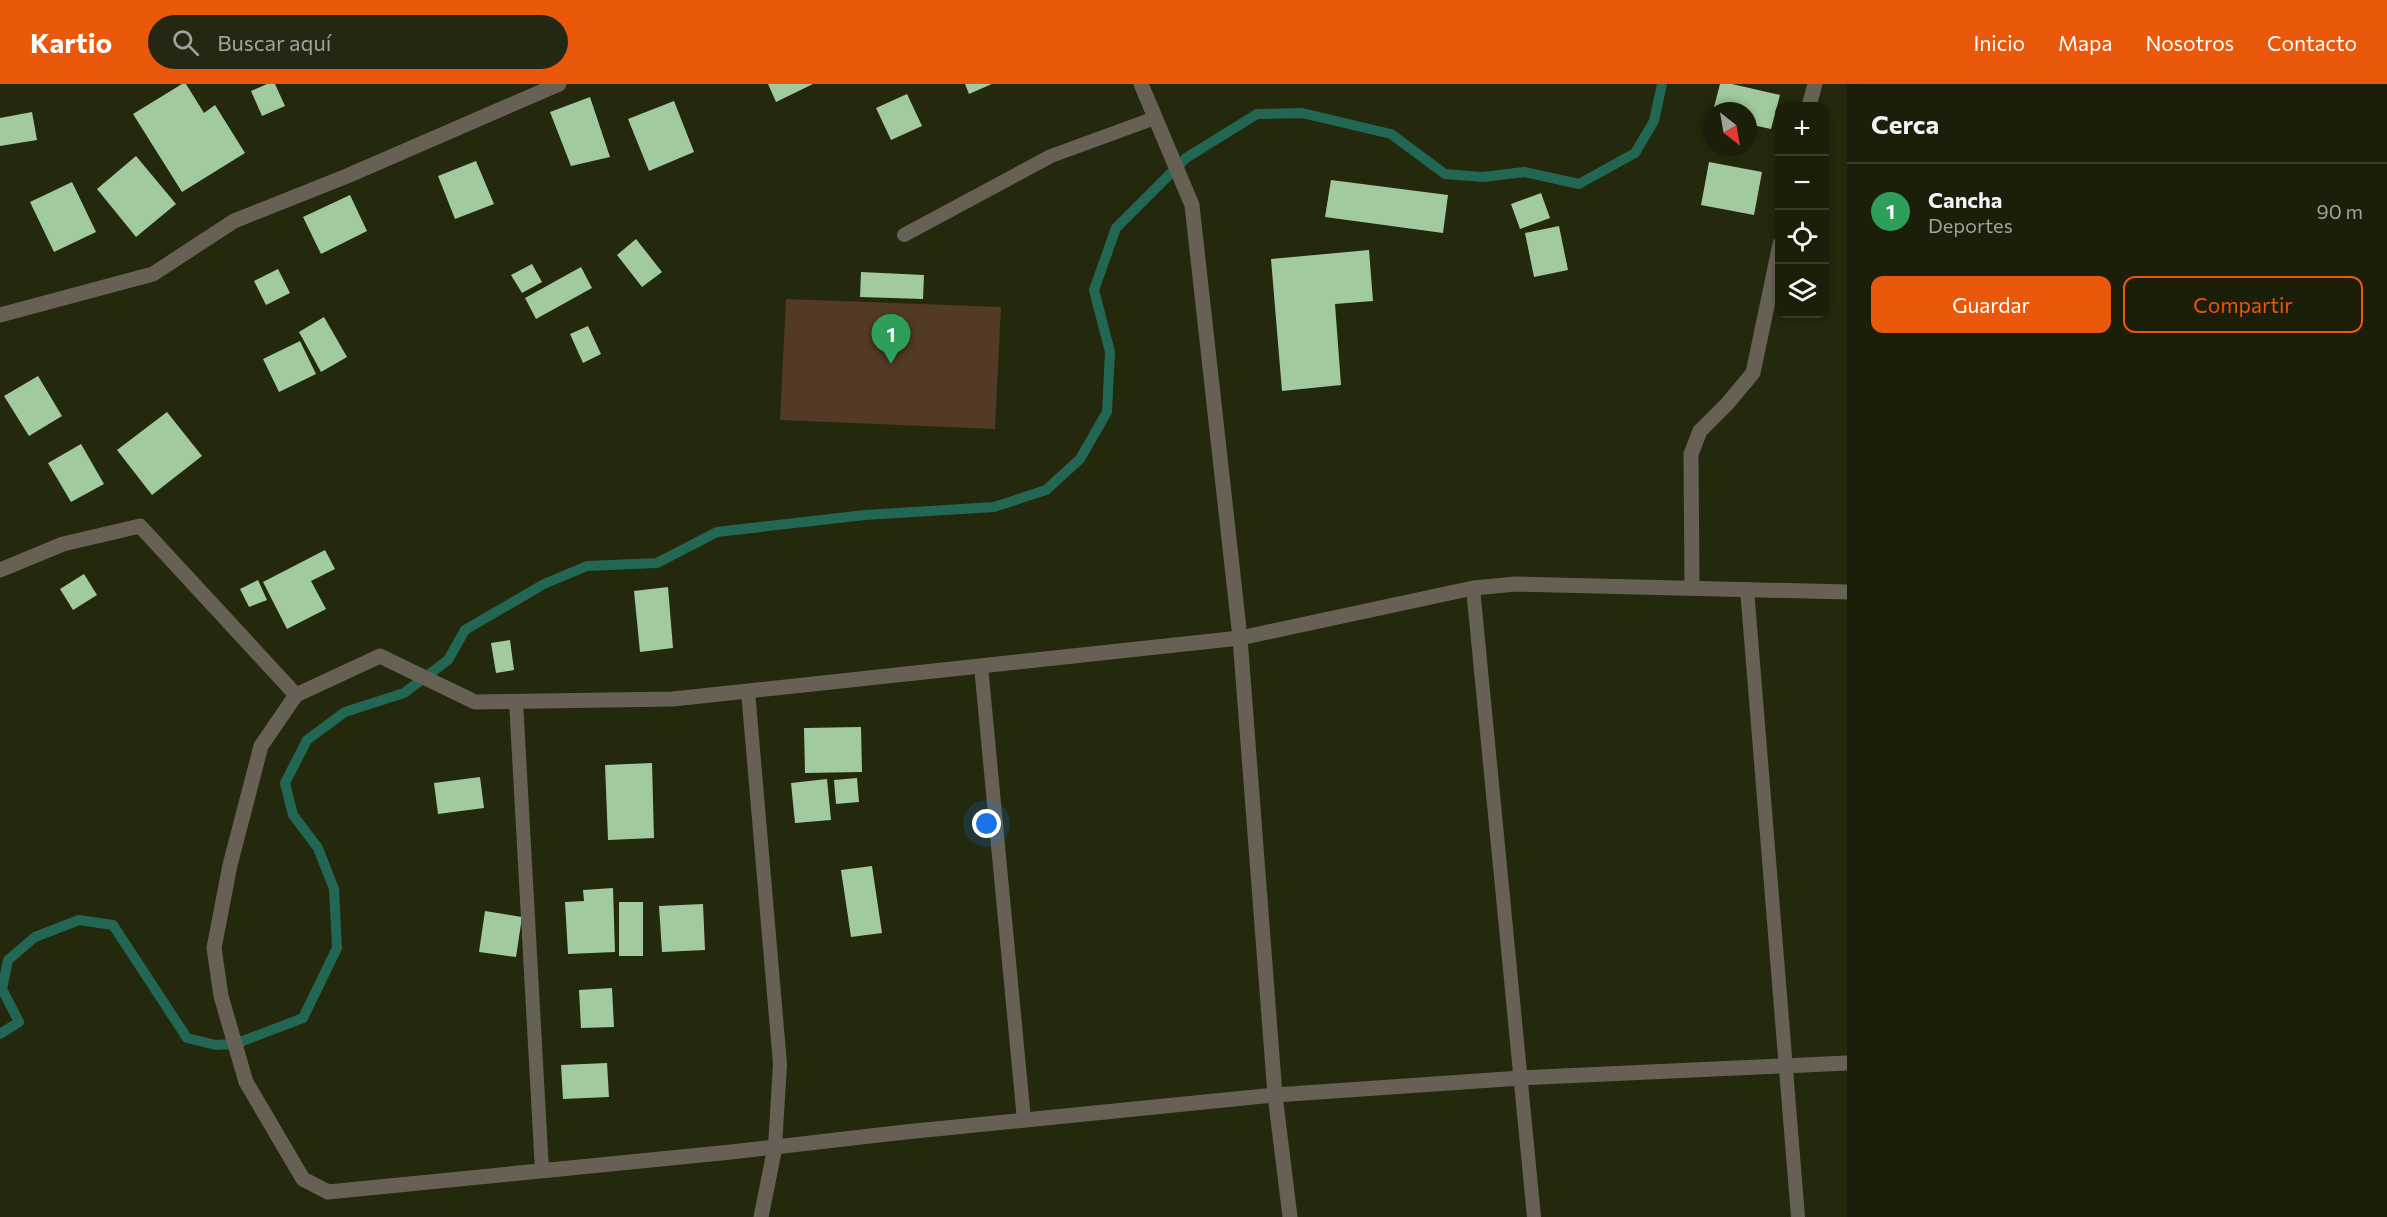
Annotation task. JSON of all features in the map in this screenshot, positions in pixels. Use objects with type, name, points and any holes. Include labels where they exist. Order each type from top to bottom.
[{"type":"street","points":[[0,315],[153,274],[234,221],[347,176],[559,84]]},
{"type":"street","points":[[1141,84],[1192,205],[1240,638],[1275,1095],[1290,1217]]},
{"type":"street","points":[[1810,102],[1815,84]]},
{"type":"street","points":[[1692,588],[1691,454],[1700,430],[1727,404],[1753,373],[1775,263]]},
{"type":"street","points":[[0,570],[63,544],[140,526],[296,695]]},
{"type":"street","points":[[1847,592],[1516,584],[1473,588],[1240,638],[673,699],[475,702],[380,656],[296,695],[261,746],[230,865],[214,948],[221,996],[246,1082],[303,1179],[328,1192],[1275,1095],[1521,1078],[1847,1063]]},
{"type":"street","points":[[761,1217],[775,1147]]},
{"type":"lane","points":[[904,235],[1051,156],[1155,118]]},
{"type":"lane","points":[[1473,588],[1534,1217]]},
{"type":"lane","points":[[1747,589],[1798,1217]]},
{"type":"lane","points":[[981,666],[1024,1120]]},
{"type":"lane","points":[[748,691],[780,1064],[775,1147]]},
{"type":"lane","points":[[516,701],[542,1171]]},
{"type":"shaded area","points":[[786,299],[1001,307],[995,429],[780,420]]},
{"type":"building","points":[[182,84],[186,84],[204,113],[215,105],[245,153],[182,192],[133,114]]},
{"type":"building","points":[[267,84],[275,84],[285,106],[262,116],[251,91]]},
{"type":"building","points":[[768,84],[813,84],[776,102]]},
{"type":"building","points":[[965,84],[992,84],[969,94]]},
{"type":"building","points":[[1720,84],[1732,84],[1780,95],[1778,102],[1775,102],[1771,129],[1757,126],[1757,102],[1715,102]]},
{"type":"building","points":[[907,94],[922,126],[891,140],[876,108]]},
{"type":"building","points":[[590,97],[610,157],[571,166],[550,112]]},
{"type":"building","points":[[674,101],[694,152],[649,171],[628,119]]},
{"type":"building","points":[[32,112],[37,140],[0,146],[0,118]]},
{"type":"building","points":[[136,156],[176,204],[136,237],[97,189]]},
{"type":"building","points":[[476,161],[494,204],[455,219],[438,176]]},
{"type":"building","points":[[1709,162],[1762,172],[1754,215],[1701,205]]},
{"type":"building","points":[[1331,180],[1448,195],[1443,233],[1325,217]]},
{"type":"building","points":[[72,182],[96,232],[54,252],[30,202]]},
{"type":"building","points":[[1541,193],[1550,218],[1520,229],[1511,204]]},
{"type":"building","points":[[350,195],[367,231],[321,254],[303,217]]},
{"type":"building","points":[[1559,226],[1568,270],[1534,277],[1525,233]]},
{"type":"building","points":[[636,239],[662,272],[642,287],[617,255]]},
{"type":"building","points":[[1369,250],[1373,301],[1335,304],[1341,385],[1282,391],[1271,259]]},
{"type":"building","points":[[532,264],[542,282],[522,293],[511,275]]},
{"type":"building","points":[[581,267],[592,288],[536,319],[525,298]]},
{"type":"building","points":[[278,269],[290,293],[266,305],[254,281]]},
{"type":"building","points":[[861,272],[924,275],[923,299],[860,297]]},
{"type":"building","points":[[324,317],[347,357],[321,372],[299,332]]},
{"type":"building","points":[[588,326],[601,354],[583,363],[570,334]]},
{"type":"building","points":[[300,341],[316,374],[279,392],[263,359]]},
{"type":"building","points":[[38,376],[62,416],[29,436],[4,396]]},
{"type":"building","points":[[167,412],[202,456],[152,495],[117,450]]},
{"type":"building","points":[[81,444],[104,484],[71,502],[48,463]]},
{"type":"building","points":[[325,550],[335,569],[311,581],[326,609],[287,629],[263,582]]},
{"type":"building","points":[[84,574],[97,595],[73,610],[60,589]]},
{"type":"building","points":[[258,580],[267,600],[249,607],[240,589]]},
{"type":"building","points":[[668,587],[673,648],[640,652],[634,591]]},
{"type":"building","points":[[510,640],[514,670],[496,673],[491,643]]},
{"type":"building","points":[[861,727],[862,772],[805,773],[804,728]]},
{"type":"building","points":[[652,763],[654,838],[608,840],[605,765]]},
{"type":"building","points":[[480,777],[484,808],[438,814],[434,783]]},
{"type":"building","points":[[857,778],[859,802],[836,804],[834,780]]},
{"type":"building","points":[[827,779],[831,820],[795,823],[791,783]]},
{"type":"building","points":[[872,866],[882,933],[851,937],[841,870]]},
{"type":"building","points":[[613,888],[615,952],[568,954],[565,902],[584,901],[583,890]]},
{"type":"building","points":[[619,902],[643,902],[643,956],[619,956]]},
{"type":"building","points":[[703,904],[705,950],[662,952],[659,906]]},
{"type":"building","points":[[485,911],[522,917],[516,957],[479,952]]},
{"type":"building","points":[[612,988],[614,1027],[581,1028],[579,990]]},
{"type":"building","points":[[607,1063],[609,1097],[563,1099],[561,1065]]},
{"type":"waterway","points":[[0,1034],[19,1022],[2,989],[8,960],[35,937],[79,920],[113,925],[187,1038],[216,1045],[235,1044],[303,1018],[337,948],[334,889],[318,848],[293,815],[285,783],[307,740],[345,712],[404,693],[448,660],[465,630],[544,584],[587,566],[657,563],[717,532],[865,515],[994,507],[1046,490],[1080,459],[1107,412],[1110,352],[1094,290],[1116,228],[1186,158],[1257,114],[1302,113],[1391,134],[1445,174],[1483,177],[1524,172],[1579,184],[1635,153],[1654,121],[1662,84]]},
{"type":"place","name":"Cancha","points":[[891,364]]}]
